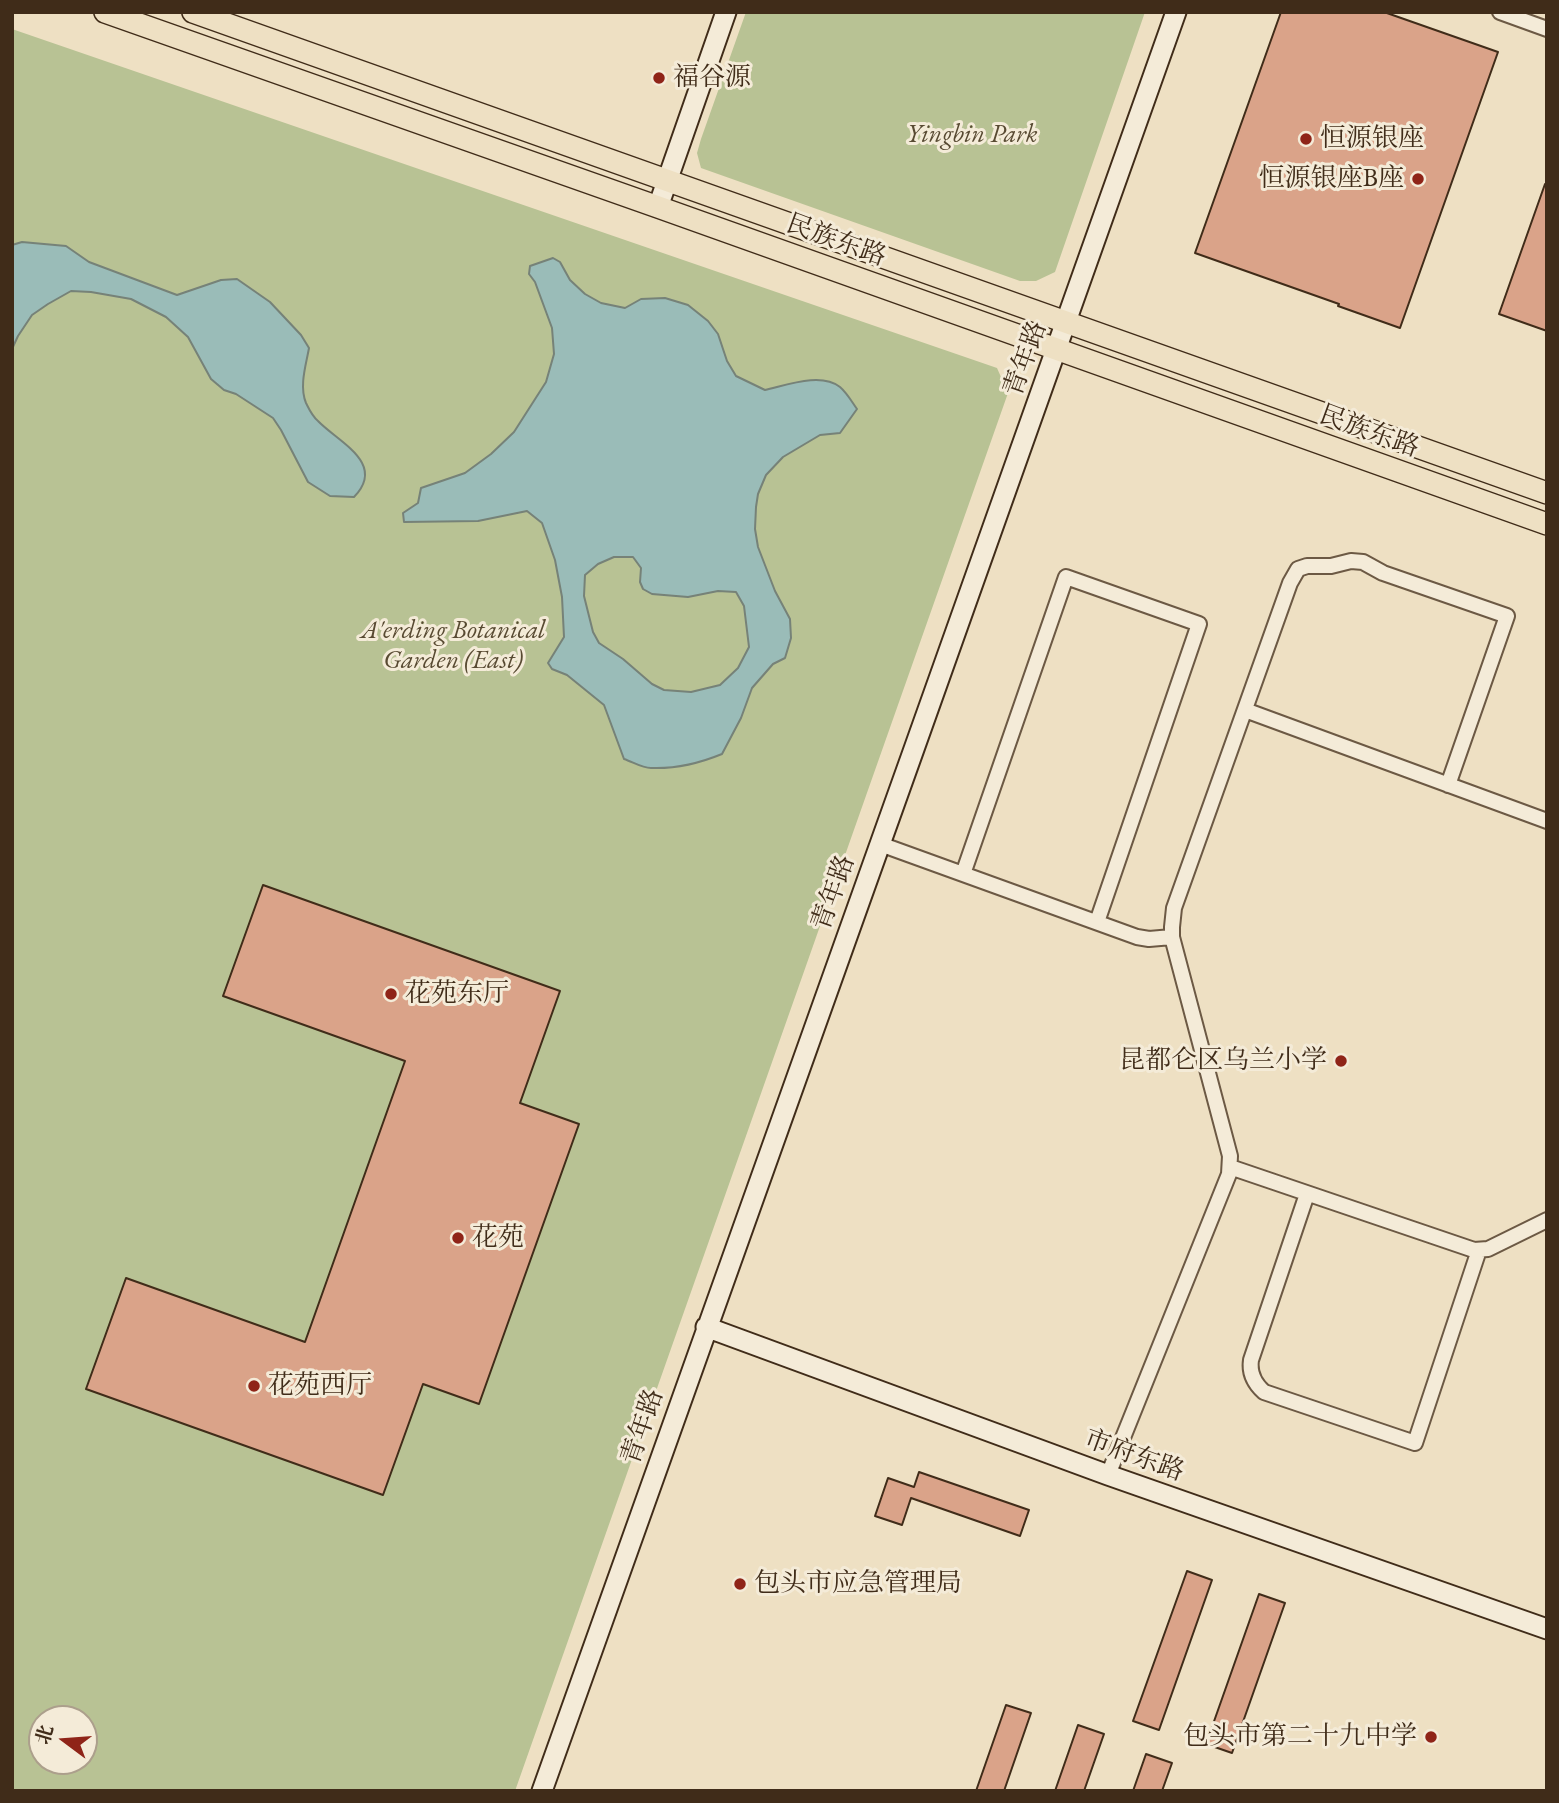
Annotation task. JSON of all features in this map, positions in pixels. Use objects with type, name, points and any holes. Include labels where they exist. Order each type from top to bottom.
[{"type":"main road","name":"民族东路","points":[[105,12],[143,19],[658,207],[1547,524]]},
{"type":"main road","name":"民族东路","points":[[192,12],[1547,493]]},
{"type":"main road","points":[[658,207],[726,12]]},
{"type":"main road","name":"青年路","points":[[542,1791],[1176,12]]},
{"type":"main road","name":"市府东路","points":[[706,1327],[1108,1475],[1547,1629]]},
{"type":"street","points":[[1500,12],[1547,29]]},
{"type":"street","points":[[1108,1475],[1227,1183],[1230,1156],[1171,927],[1174,908],[1290,583],[1298,569],[1351,561],[1363,562],[1383,573],[1507,616],[1448,785]]},
{"type":"street","points":[[963,874],[1066,578],[1199,624],[1097,922]]},
{"type":"street","points":[[1245,710],[1547,821]]},
{"type":"street","points":[[880,844],[1137,937],[1172,937]]},
{"type":"street","points":[[1230,1167],[1468,1249],[1488,1249],[1547,1220]]},
{"type":"street","points":[[1307,1194],[1251,1360],[1251,1374],[1264,1392],[1415,1443],[1479,1250]]},
{"type":"green space","name":"Yingbin Park","points":[[746,12],[1145,12],[1055,272],[1036,281],[1020,281],[701,168],[697,153],[701,139]]},
{"type":"green space","name":"A'erding Botanical Garden (East)","points":[[12,29],[997,368],[1008,393],[515,1791],[12,1791]]},
{"type":"water","points":[[22,242],[66,246],[89,262],[177,295],[221,280],[237,279],[270,302],[301,335],[309,348],[303,390],[306,403],[318,421],[356,454],[365,474],[363,485],[354,497],[330,496],[308,482],[273,418],[236,394],[224,390],[211,379],[188,337],[166,317],[131,299],[71,291],[32,315],[12,349],[12,245]]},
{"type":"water","points":[[553,258],[560,262],[570,280],[585,294],[601,303],[625,308],[641,299],[665,298],[688,305],[708,321],[718,334],[727,361],[736,376],[765,390],[804,381],[823,380],[843,389],[857,409],[840,433],[820,435],[783,457],[766,475],[758,494],[755,529],[758,547],[775,591],[790,619],[791,638],[785,658],[773,664],[752,688],[741,718],[722,754],[669,768],[644,767],[624,759],[604,705],[567,675],[552,669],[548,663],[564,637],[562,597],[555,560],[542,523],[527,511],[478,521],[404,522],[403,513],[418,503],[421,488],[465,473],[491,454],[514,432],[546,382],[554,354],[552,328],[535,282],[529,274],[530,266]],"holes":[[[614,557],[633,557],[641,568],[640,582],[643,589],[652,594],[688,597],[718,591],[736,592],[744,606],[749,647],[738,668],[720,685],[691,692],[664,690],[652,684],[599,643],[593,632],[584,596],[585,575],[598,564]]]},
{"type":"building","points":[[1281,12],[1384,12],[1498,52],[1400,328],[1195,253]]},
{"type":"building","points":[[1547,184],[1547,331],[1499,314]]},
{"type":"building","points":[[263,885],[560,991],[520,1103],[579,1124],[479,1404],[423,1384],[383,1495],[86,1389],[126,1278],[305,1342],[405,1061],[223,996]]},
{"type":"building","points":[[919,1472],[1029,1510],[1020,1536],[911,1498],[902,1525],[875,1516],[888,1478],[914,1487]]},
{"type":"building","points":[[1187,1571],[1212,1580],[1159,1730],[1133,1721]]},
{"type":"building","points":[[1259,1594],[1285,1603],[1232,1753],[1206,1744]]},
{"type":"building","points":[[1006,1705],[1031,1713],[1004,1791],[976,1791]]},
{"type":"building","points":[[1078,1725],[1104,1734],[1084,1791],[1055,1791]]},
{"type":"building","points":[[1146,1754],[1172,1763],[1162,1791],[1133,1791]]},
{"type":"place","name":"福谷源","points":[[659,78]]},
{"type":"place","name":"恒源银座","points":[[1306,139]]},
{"type":"place","name":"恒源银座B座","points":[[1418,179]]},
{"type":"place","name":"花苑东厅","points":[[391,994]]},
{"type":"place","name":"昆都仑区乌兰小学","points":[[1341,1061]]},
{"type":"place","name":"花苑","points":[[458,1238]]},
{"type":"place","name":"花苑西厅","points":[[254,1386]]},
{"type":"place","name":"包头市应急管理局","points":[[740,1584]]},
{"type":"place","name":"包头市第二十九中学","points":[[1431,1737]]}]
